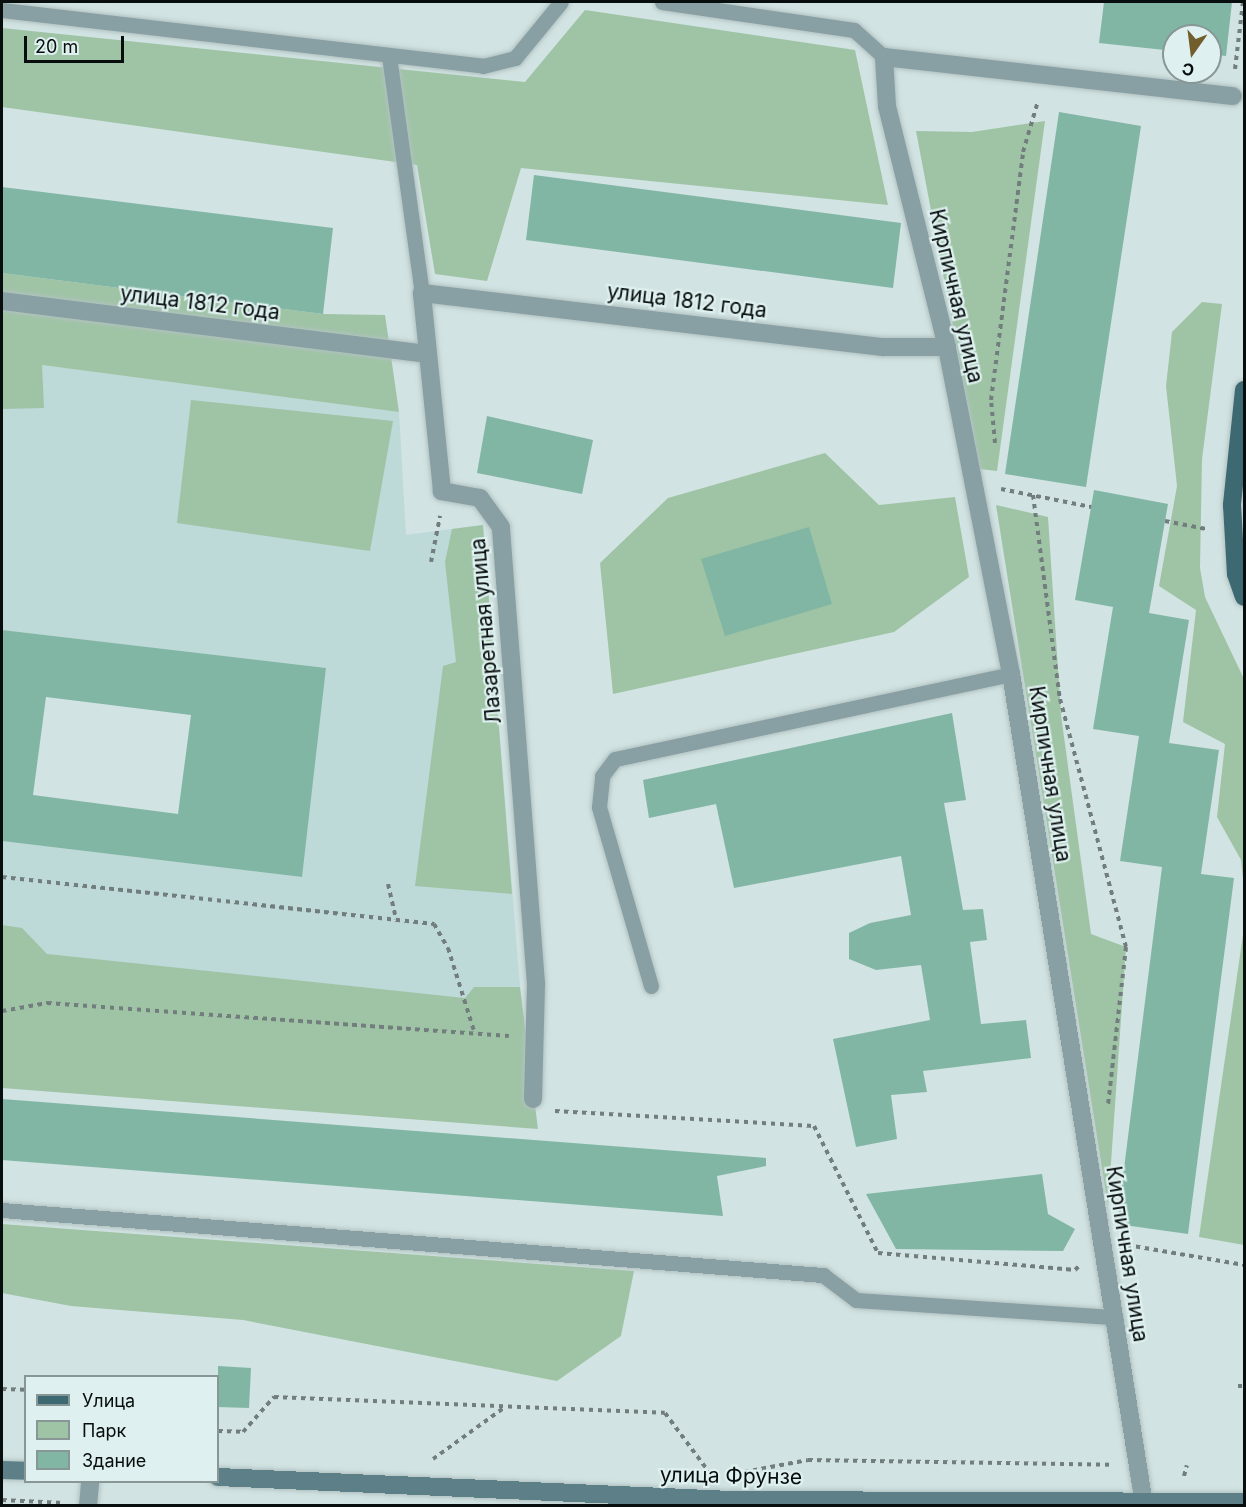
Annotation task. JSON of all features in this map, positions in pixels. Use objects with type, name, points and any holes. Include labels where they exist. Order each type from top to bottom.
[{"type":"main road","points":[[1245,390],[1232,505],[1236,574],[1245,597]]},
{"type":"main road","points":[[2,1470],[24,1471]]},
{"type":"main road","name":"улица Фрунзе","points":[[219,1477],[627,1501],[1144,1504],[1245,1502]]},
{"type":"street","points":[[884,57],[1233,96]]},
{"type":"street","name":"Кирпичная улица","points":[[884,57],[887,106],[947,347],[1011,674],[1144,1504]]},
{"type":"street","name":"улица 1812 года","points":[[422,293],[883,347],[947,347]]},
{"type":"street","name":"Лазаретная улица","points":[[422,293],[442,491],[480,498],[501,527],[536,984],[533,1099]]},
{"type":"street","name":"улица 1812 года","points":[[2,302],[428,354]]},
{"type":"street","points":[[88,1505],[90,1483]]},
{"type":"lane","points":[[2,10],[483,66],[515,58],[561,2]]},
{"type":"lane","points":[[662,2],[822,22],[854,30],[884,57]]},
{"type":"lane","name":"Лазаретная улица","points":[[389,56],[422,293]]},
{"type":"lane","points":[[651,986],[598,807],[602,776],[615,759],[1011,674]]},
{"type":"lane","points":[[2,1210],[823,1275],[856,1300],[1115,1317]]},
{"type":"path","points":[[1236,68],[1243,2]]},
{"type":"path","points":[[995,447],[992,400],[1023,152],[1035,107],[1051,75]]},
{"type":"path","points":[[999,480],[1001,489]]},
{"type":"path","points":[[973,483],[1091,507]]},
{"type":"path","points":[[1033,495],[1060,699],[1126,947],[1107,1110]]},
{"type":"path","points":[[1165,521],[1206,529]]},
{"type":"path","points":[[431,562],[439,531]]},
{"type":"path","points":[[2,877],[434,924],[442,935],[475,1034]]},
{"type":"path","points":[[388,884],[396,919]]},
{"type":"path","points":[[2,1011],[47,1003],[533,1038]]},
{"type":"path","points":[[533,1099],[553,1110],[814,1125],[878,1253],[1075,1270],[1102,1240],[1245,1265]]},
{"type":"path","points":[[1238,1386],[1245,1386]]},
{"type":"path","points":[[2,1389],[24,1390]]},
{"type":"path","points":[[219,1431],[243,1432],[274,1396],[664,1413],[709,1472]]},
{"type":"path","points":[[432,1460],[506,1406]]},
{"type":"path","points":[[420,1460],[443,1461]]},
{"type":"path","points":[[740,1472],[808,1460],[1138,1465]]},
{"type":"path","points":[[697,1471],[719,1472]]},
{"type":"path","points":[[2,1500],[88,1505]]},
{"type":"shaded area","points":[[42,365],[399,412],[406,535],[483,525],[520,987],[474,987],[465,998],[2,950],[2,841],[301,877],[326,668],[2,630],[2,409]]},
{"type":"green space","points":[[585,10],[855,50],[888,205],[521,168],[487,281],[435,274],[417,165],[2,107],[2,28],[525,82]]},
{"type":"green space","points":[[1045,121],[997,471],[980,469],[916,131],[972,132]]},
{"type":"green space","points":[[2,273],[323,314],[385,315],[399,412],[42,365],[44,408],[2,409]]},
{"type":"green space","points":[[1202,302],[1222,304],[1202,459],[1200,568],[1205,597],[1244,679],[1244,888],[1241,860],[1217,817],[1225,744],[1183,722],[1196,610],[1159,586],[1177,486],[1166,386],[1172,332]]},
{"type":"green space","points":[[191,400],[393,421],[370,551],[177,523]]},
{"type":"green space","points":[[825,453],[879,505],[955,497],[969,577],[894,632],[613,694],[600,563],[668,498]]},
{"type":"green space","points":[[996,505],[1048,517],[1061,715],[1091,934],[1126,947],[1108,1206]]},
{"type":"green space","points":[[483,525],[512,894],[415,886],[443,666],[456,662],[445,562],[452,529]]},
{"type":"green space","points":[[2,925],[22,928],[47,954],[465,998],[474,987],[520,987],[538,1129],[2,1088]]},
{"type":"green space","points":[[1244,928],[1244,1245],[1199,1237]]},
{"type":"green space","points":[[2,1224],[634,1271],[621,1336],[557,1381],[243,1320],[71,1306],[2,1293]]},
{"type":"building","points":[[1104,2],[1232,2],[1226,56],[1222,56],[1222,24],[1162,24],[1162,50],[1099,43]]},
{"type":"building","points":[[1059,112],[1141,126],[1086,487],[1005,474]]},
{"type":"building","points":[[534,175],[901,223],[893,288],[526,240]]},
{"type":"building","points":[[2,187],[333,228],[323,314],[2,273]]},
{"type":"building","points":[[487,416],[593,440],[582,494],[477,473]]},
{"type":"building","points":[[1094,490],[1168,504],[1149,613],[1189,620],[1169,743],[1219,750],[1201,874],[1234,878],[1188,1234],[1117,1224],[1162,867],[1120,861],[1139,736],[1093,729],[1113,607],[1075,600]]},
{"type":"building","points":[[809,527],[832,604],[725,636],[701,559]]},
{"type":"building","points":[[2,630],[326,668],[302,877],[2,841]],"holes":[[[46,697],[191,715],[178,814],[33,795]]]},
{"type":"building","points":[[952,713],[966,800],[944,803],[963,910],[983,909],[987,940],[970,942],[981,1024],[1026,1020],[1031,1058],[923,1071],[927,1092],[891,1095],[897,1139],[856,1147],[833,1039],[930,1020],[921,965],[876,970],[849,959],[849,933],[870,923],[911,915],[901,856],[734,888],[716,804],[649,818],[643,780]]},
{"type":"building","points":[[2,1099],[766,1158],[766,1166],[717,1176],[723,1216],[2,1160]]},
{"type":"building","points":[[1042,1174],[1048,1214],[1075,1229],[1063,1251],[896,1249],[866,1194]]},
{"type":"building","points":[[218,1366],[251,1368],[249,1408],[219,1407]]}]
